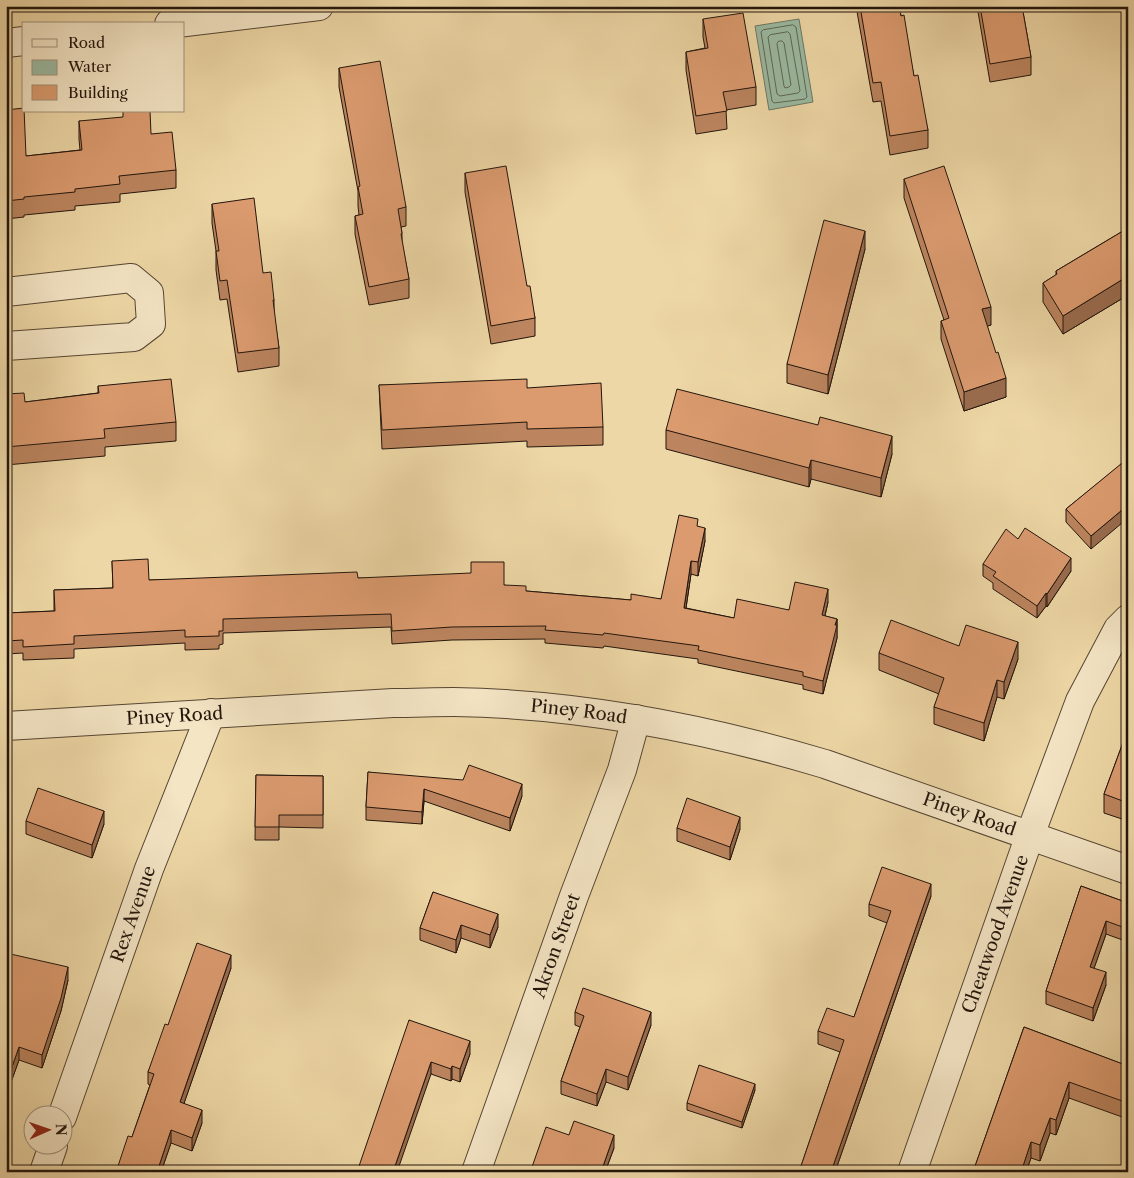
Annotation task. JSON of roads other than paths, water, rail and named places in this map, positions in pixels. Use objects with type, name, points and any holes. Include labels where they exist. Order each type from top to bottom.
[{"type":"street","points":[[185,22],[319,6]]},
{"type":"street","points":[[6,43],[22,41]]},
{"type":"street","points":[[6,292],[131,278],[149,293],[151,324],[134,337],[6,346]]},
{"type":"street","name":"Cheatwood Avenue","points":[[912,1172],[1030,835],[1080,701],[1118,629],[1128,619]]},
{"type":"street","name":"Piney Road","points":[[6,726],[393,703],[454,702],[577,711],[702,731],[793,754],[1128,870]]},
{"type":"street","name":"Rex Avenue","points":[[66,1106],[149,869],[211,713]]},
{"type":"street","name":"Akron Street","points":[[476,1172],[571,905],[622,770],[636,720]]},
{"type":"street","points":[[44,1172],[50,1156]]},
{"type":"water","points":[[799,19],[813,102],[769,110],[755,26]]}]
